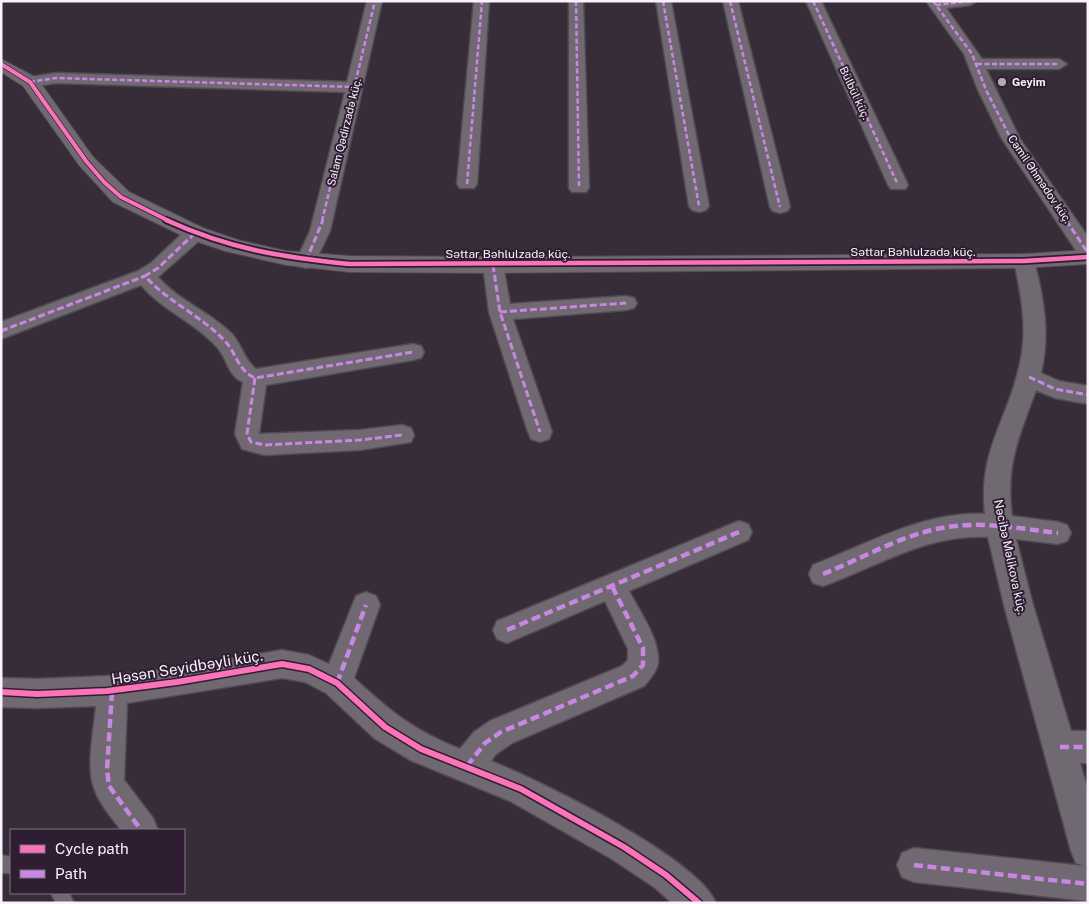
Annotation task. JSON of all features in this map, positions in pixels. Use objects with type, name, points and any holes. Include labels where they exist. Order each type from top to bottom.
[{"type":"street","name":"Salam Qədirzadə küç.","points":[[306,261],[320,231],[375,1]]},
{"type":"street","points":[[467,184],[482,1]]},
{"type":"street","points":[[576,1],[579,188]]},
{"type":"street","points":[[663,1],[699,206]]},
{"type":"street","points":[[730,1],[780,207]]},
{"type":"street","name":"Bülbül küç.","points":[[813,1],[898,185]]},
{"type":"street","points":[[934,3],[970,1]]},
{"type":"street","name":"Cəmil Əhmədov küç.","points":[[934,3],[966,45],[977,64],[986,90],[1011,138],[1088,255]]},
{"type":"street","name":"Səttar Bəhlulzadə küç.","points":[[1,64],[30,82],[86,161],[104,182],[121,197],[148,212],[195,233],[233,246],[306,261],[349,264],[493,265],[1024,261],[1088,255]]},
{"type":"street","points":[[977,64],[1059,64]]},
{"type":"street","points":[[30,82],[56,78],[355,87]]},
{"type":"street","points":[[1,331],[145,276],[158,268],[195,233]]},
{"type":"street","name":"Nəcibə Məlikova küç.","points":[[1024,261],[1034,298],[1036,324],[1033,355],[1028,377],[1001,452],[996,475],[996,496],[1015,592],[1074,747],[1088,851]]},
{"type":"street","points":[[493,265],[500,312],[540,432]]},
{"type":"street","points":[[145,276],[162,295],[222,338],[232,348],[237,364],[245,375],[255,378],[413,352]]},
{"type":"street","points":[[500,312],[626,303]]},
{"type":"street","points":[[1028,377],[1055,389],[1088,395]]},
{"type":"street","points":[[255,378],[247,434],[251,442],[264,445],[360,440],[402,435]]},
{"type":"street","points":[[823,574],[933,530],[955,526],[1002,526],[1058,533]]},
{"type":"street","points":[[507,630],[739,532]]},
{"type":"street","points":[[467,766],[485,743],[501,732],[633,676],[643,665],[644,648],[612,586]]},
{"type":"street","points":[[337,683],[366,605]]},
{"type":"street","name":"Həsən Seyidbəyli küç.","points":[[1,692],[40,696],[112,692],[282,664],[309,669],[337,683],[385,727],[421,749],[521,789],[624,847],[666,875],[699,903]]},
{"type":"street","points":[[112,692],[107,769],[109,786],[140,829]]},
{"type":"street","points":[[914,865],[1088,884]]},
{"type":"marked path","points":[[306,261],[320,231],[375,1]]},
{"type":"marked path","points":[[467,184],[482,1]]},
{"type":"marked path","points":[[576,1],[579,188]]},
{"type":"marked path","points":[[663,1],[699,206]]},
{"type":"marked path","points":[[730,1],[780,207]]},
{"type":"marked path","points":[[813,1],[898,185]]},
{"type":"marked path","points":[[933,1],[972,54],[986,90],[1011,139],[1088,253]]},
{"type":"marked path","points":[[936,5],[970,1]]},
{"type":"marked path","points":[[977,64],[1059,64]]},
{"type":"marked path","points":[[30,82],[56,78],[355,87]]},
{"type":"marked path","points":[[195,233],[158,268],[145,276],[153,286],[172,302],[223,339],[228,344],[239,366],[248,375],[255,378],[413,352]]},
{"type":"marked path","points":[[493,265],[500,312],[540,432]]},
{"type":"marked path","points":[[1,331],[145,276]]},
{"type":"marked path","points":[[500,312],[626,303]]},
{"type":"marked path","points":[[1029,377],[1055,389],[1088,395]]},
{"type":"marked path","points":[[255,378],[247,434],[251,442],[264,445],[360,440],[402,435]]},
{"type":"marked path","points":[[823,574],[905,540],[947,527],[979,525],[1058,533]]},
{"type":"marked path","points":[[507,630],[739,532]]},
{"type":"marked path","points":[[467,766],[485,743],[501,732],[633,676],[643,665],[643,648],[612,586]]},
{"type":"marked path","points":[[337,683],[366,605]]},
{"type":"marked path","points":[[112,692],[107,769],[109,786],[140,829]]},
{"type":"marked path","points":[[1060,747],[1088,747]]},
{"type":"marked path","points":[[914,865],[1088,884]]},
{"type":"cycle path","points":[[1,64],[30,82],[86,161],[104,182],[121,197],[148,212],[195,233],[233,246],[286,258],[349,264],[493,265],[1024,261],[1088,257]]},
{"type":"cycle path","points":[[1,692],[37,694],[107,691],[177,682],[282,664],[309,669],[337,683],[385,727],[421,749],[521,789],[624,847],[666,875],[699,903]]},
{"type":"place","name":"Geyim","points":[[1002,82]]}]
